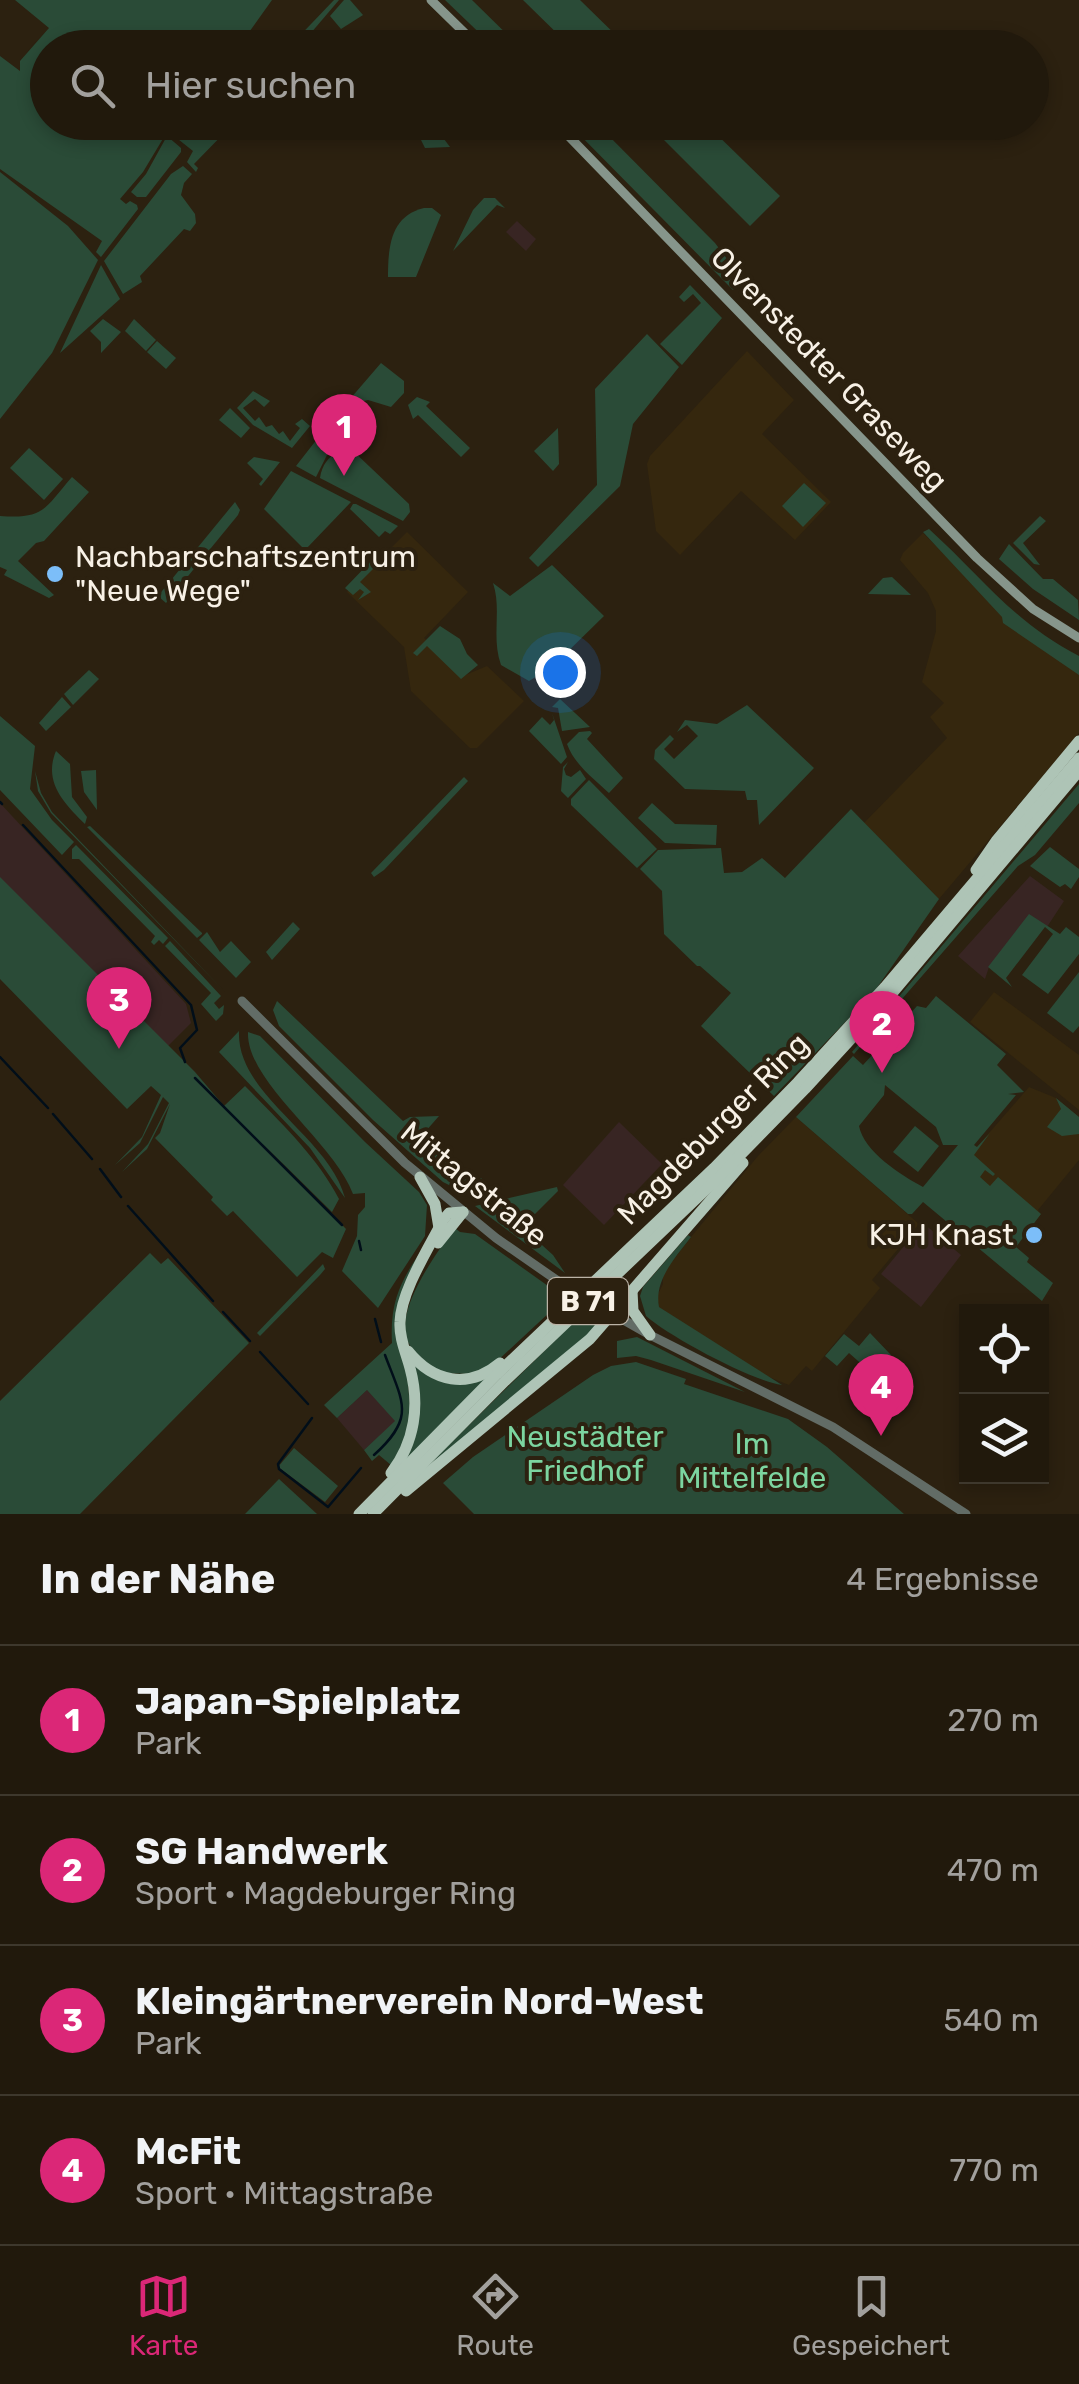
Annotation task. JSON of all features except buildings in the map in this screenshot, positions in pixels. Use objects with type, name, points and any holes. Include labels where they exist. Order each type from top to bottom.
[{"type":"highway","points":[[946,916],[946,907],[996,841],[1079,741]]},
{"type":"highway","name":"Magdeburger Ring","points":[[358,1514],[545,1327],[766,1117],[946,916],[1079,758]]},
{"type":"highway","name":"Magdeburger Ring","points":[[377,1514],[524,1362],[718,1178],[805,1089],[884,1003],[1079,771]]},
{"type":"highway","points":[[377,1514],[573,1355],[614,1315],[702,1208],[801,1101],[805,1089]]},
{"type":"highway","points":[[420,1177],[435,1204],[439,1228]]},
{"type":"highway","points":[[358,1514],[360,1505],[395,1469],[412,1432],[415,1392],[400,1325],[402,1306],[439,1228],[449,1213],[463,1212]]},
{"type":"highway","points":[[426,1258],[463,1212]]},
{"type":"highway","points":[[632,1291],[635,1316],[650,1336]]},
{"type":"highway","points":[[403,1344],[432,1374],[466,1380],[495,1368],[534,1332],[545,1327]]},
{"type":"main road","points":[[431,0],[462,30]]},
{"type":"main road","name":"Olvenstedter Graseweg","points":[[572,140],[998,578],[1033,609],[1079,638]]},
{"type":"street","name":"Mittagstraße","points":[[242,1001],[367,1129],[420,1177],[558,1281],[650,1336],[832,1427],[966,1514]]},
{"type":"shaded area","points":[[517,221],[536,239],[526,251],[506,232]]},
{"type":"shaded area","points":[[747,351],[794,400],[762,434],[831,502],[795,540],[741,491],[680,555],[656,531],[647,464],[650,456]]},
{"type":"shaded area","points":[[407,532],[468,592],[424,638],[463,676],[487,666],[524,701],[477,748],[470,748],[411,691],[404,647],[347,592]]},
{"type":"shaded area","points":[[923,533],[1017,626],[1079,668],[1079,733],[939,899],[864,823],[947,738],[930,717],[944,703],[922,682],[936,631],[936,611],[928,593],[900,560]]},
{"type":"shaded area","points":[[0,803],[186,1004],[191,1023],[163,1051],[0,884]]},
{"type":"shaded area","points":[[1030,876],[1064,901],[1047,927],[1029,916],[989,967],[985,979],[958,956]]},
{"type":"shaded area","points":[[994,992],[1079,1055],[1079,1110],[970,1022]]},
{"type":"shaded area","points":[[1029,1087],[1056,1098],[1079,1117],[1079,1160],[1038,1210],[1041,1214],[1010,1254],[963,1140],[975,1149]]},
{"type":"shaded area","points":[[796,1117],[919,1224],[872,1280],[880,1288],[812,1371],[806,1366],[789,1385],[756,1372],[659,1307],[657,1296],[663,1273],[758,1156]]},
{"type":"shaded area","points":[[619,1122],[662,1164],[604,1225],[563,1185]]},
{"type":"shaded area","points":[[923,1223],[961,1255],[921,1307],[881,1274]]},
{"type":"shaded area","points":[[367,1390],[396,1421],[364,1450],[337,1418]]},
{"type":"green space","points":[[15,0],[272,0],[251,30],[49,28]]},
{"type":"green space","points":[[334,0],[339,0],[313,30],[305,30]]},
{"type":"green space","points":[[344,0],[350,0],[363,15],[341,29],[330,16]]},
{"type":"green space","points":[[445,0],[472,0],[503,30],[476,30]]},
{"type":"green space","points":[[523,0],[580,0],[611,30],[554,30]]},
{"type":"green space","points":[[30,50],[30,140],[162,140],[120,199],[126,204],[130,201],[138,209],[101,257],[96,252],[102,241],[0,169],[0,56],[20,71],[20,61]]},
{"type":"green space","points":[[165,140],[172,140],[181,148],[146,197],[137,197],[131,192]]},
{"type":"green space","points":[[179,140],[217,140],[194,164],[196,172],[187,162],[193,151]]},
{"type":"green space","points":[[421,140],[445,140],[450,147],[425,148]]},
{"type":"green space","points":[[585,140],[613,140],[715,243],[727,259],[736,284],[733,290]]},
{"type":"green space","points":[[664,140],[722,140],[780,196],[750,226]]},
{"type":"green space","points":[[183,166],[192,174],[181,195],[195,214],[196,223],[190,231],[184,229],[140,276],[142,282],[123,294],[104,261],[171,174]]},
{"type":"green space","points":[[0,172],[68,226],[98,260],[52,353],[0,419]]},
{"type":"green space","points":[[484,198],[495,198],[505,208],[497,205],[453,251],[473,210]]},
{"type":"green space","points":[[432,208],[441,215],[416,277],[388,277],[393,235],[404,218]]},
{"type":"green space","points":[[101,265],[120,299],[60,353]]},
{"type":"green space","points":[[690,285],[722,318],[682,365],[660,344],[701,303],[693,294],[684,302],[679,297]]},
{"type":"green space","points":[[103,319],[121,332],[101,353],[101,342],[90,331]]},
{"type":"green space","points":[[134,319],[156,340],[146,351],[125,331]]},
{"type":"green space","points":[[647,334],[679,367],[633,424],[620,486],[538,567],[529,558],[597,485],[595,389]]},
{"type":"green space","points":[[157,341],[176,358],[166,369],[147,352]]},
{"type":"green space","points":[[381,363],[404,381],[404,393],[391,407],[368,400],[351,404],[350,399]]},
{"type":"green space","points":[[253,391],[270,401],[264,407],[255,399],[243,408],[255,421],[259,417],[266,427],[272,425],[279,434],[283,431],[290,441],[300,428],[295,424],[302,419],[310,426],[292,448],[253,425],[237,408]]},
{"type":"green space","points":[[417,397],[430,402],[426,406],[470,448],[461,457],[418,415],[413,419],[408,405]]},
{"type":"green space","points":[[230,408],[250,428],[241,438],[219,420]]},
{"type":"green space","points":[[332,420],[352,442],[327,455],[316,477],[296,466]]},
{"type":"green space","points":[[558,428],[559,464],[553,471],[534,451]]},
{"type":"green space","points":[[29,448],[63,479],[44,500],[10,468]]},
{"type":"green space","points":[[351,449],[409,504],[410,512],[403,521],[320,478],[332,456],[339,451],[346,456],[346,450]]},
{"type":"green space","points":[[254,457],[280,462],[261,486],[263,479],[247,463]]},
{"type":"green space","points":[[291,471],[351,502],[305,550],[264,509]]},
{"type":"green space","points":[[72,477],[89,492],[44,541],[36,543],[18,561],[54,595],[49,598],[4,575],[7,570],[0,567],[0,516],[26,516],[42,510]]},
{"type":"green space","points":[[804,483],[826,503],[803,527],[782,506]]},
{"type":"green space","points":[[235,502],[240,510],[238,515],[166,603],[158,596]]},
{"type":"green space","points":[[353,504],[398,526],[379,537],[350,509]]},
{"type":"green space","points":[[1040,516],[1046,521],[1023,543],[1040,565],[1034,564],[1013,543]]},
{"type":"green space","points":[[929,529],[1017,614],[1079,656],[1079,675],[1003,623],[1002,617],[923,532]]},
{"type":"green space","points":[[1009,544],[1043,579],[1053,579],[1078,600],[1079,620],[1033,589],[999,559]]},
{"type":"green space","points":[[373,559],[378,564],[360,582],[371,592],[358,600],[364,592],[360,589],[353,595],[345,588]]},
{"type":"green space","points":[[552,565],[604,616],[552,667],[529,681],[501,665],[493,583],[510,596]]},
{"type":"green space","points":[[892,577],[911,595],[868,594],[883,578]]},
{"type":"green space","points":[[440,626],[460,639],[478,665],[461,679],[427,646],[417,656],[413,653]]},
{"type":"green space","points":[[89,670],[99,679],[73,705],[64,694]]},
{"type":"green space","points":[[62,697],[71,707],[46,731],[39,723]]},
{"type":"green space","points":[[560,699],[590,727],[562,731],[558,708],[552,707]]},
{"type":"green space","points":[[747,705],[814,768],[759,825],[757,800],[747,800],[745,791],[685,789],[654,759],[655,750],[670,735],[674,739],[664,749],[674,759],[698,736],[687,725],[677,732],[685,720],[717,724]]},
{"type":"green space","points":[[552,713],[567,757],[561,764],[529,731],[542,717],[550,725],[554,720]]},
{"type":"green space","points":[[0,716],[35,746],[30,789],[74,842],[62,855],[0,790]]},
{"type":"green space","points":[[590,731],[587,739],[623,778],[609,793],[579,765],[567,744],[579,732]]},
{"type":"green space","points":[[56,751],[70,764],[72,797],[87,817],[85,824],[63,800],[54,782]]},
{"type":"green space","points":[[568,762],[566,775],[571,777],[580,770],[586,779],[568,798],[561,791],[563,767]]},
{"type":"green space","points":[[96,770],[97,810],[84,792],[81,771]]},
{"type":"green space","points":[[35,771],[52,812],[225,992],[51,813],[38,791]]},
{"type":"green space","points":[[464,777],[468,781],[374,877],[371,873]]},
{"type":"green space","points":[[589,780],[657,849],[637,868],[571,805],[571,799]]},
{"type":"green space","points":[[1079,784],[1079,803],[1035,855],[1018,866],[854,1054],[852,1052]]},
{"type":"green space","points":[[652,803],[675,824],[717,825],[716,845],[665,843],[638,818]]},
{"type":"green space","points":[[851,809],[939,899],[874,992],[774,1096],[701,1026],[731,993],[664,934],[662,891],[640,869],[658,850],[721,848],[724,873],[742,872],[762,858],[785,878]]},
{"type":"green space","points":[[87,827],[202,934],[197,938]]},
{"type":"green space","points":[[76,845],[168,938],[163,944],[159,940],[154,945],[151,942],[155,936],[79,859],[72,859]]},
{"type":"green space","points":[[1050,847],[1079,869],[1071,889],[1065,884],[1060,887],[1030,866]]},
{"type":"green space","points":[[0,877],[195,1072],[224,1106],[245,1086],[296,1140],[339,1199],[332,1212],[262,1143],[346,1229],[333,1258],[322,1252],[297,1277],[233,1211],[227,1216],[155,1138],[170,1104],[147,1149],[122,1172],[148,1144],[169,1103],[163,1097],[140,1143],[115,1165],[142,1137],[161,1095],[151,1086],[127,1109],[0,979]]},
{"type":"green space","points":[[1029,914],[1060,934],[1066,927],[1079,937],[1079,954],[1048,994],[1022,975],[1053,934],[1045,927],[1006,978],[1012,987],[988,967]]},
{"type":"green space","points":[[293,922],[300,929],[272,960],[266,952]]},
{"type":"green space","points":[[207,932],[220,952],[231,941],[251,962],[236,978],[199,940]]},
{"type":"green space","points":[[170,941],[221,996],[214,1003],[219,1009],[224,1005],[223,1014],[216,1021],[201,1004],[211,993],[165,946]]},
{"type":"green space","points":[[1079,972],[1079,1026],[1073,1033],[1047,1013]]},
{"type":"green space","points":[[936,996],[1006,1054],[997,1065],[1024,1092],[1008,1094],[1016,1095],[974,1145],[977,1147],[990,1133],[974,1155],[995,1174],[985,1170],[980,1177],[990,1186],[998,1177],[1041,1214],[1016,1247],[1029,1258],[1027,1262],[1053,1283],[1042,1301],[923,1202],[908,1214],[796,1117],[853,1056],[863,1065],[917,1006],[926,1008]],"holes":[[[885,1085],[936,1127],[943,1145],[958,1145],[923,1187],[876,1154],[859,1126],[884,1095]]]},
{"type":"green space","points":[[277,1001],[403,1121],[439,1116],[425,1132],[477,1182],[481,1178],[502,1198],[473,1197],[443,1182],[373,1120],[279,1026],[273,1010]]},
{"type":"green space","points":[[239,1031],[242,1054],[252,1075],[321,1155],[345,1198],[310,1148],[219,1052]]},
{"type":"green space","points":[[248,1032],[260,1036],[419,1192],[427,1205],[425,1236],[378,1308],[342,1271],[357,1236],[365,1193],[353,1194],[328,1153],[275,1091],[251,1051]]},
{"type":"green space","points":[[1056,1098],[1079,1117],[1079,1134],[1062,1136],[1047,1127],[1061,1109]]},
{"type":"green space","points":[[915,1126],[939,1146],[918,1172],[893,1152]]},
{"type":"green space","points":[[557,1187],[558,1191],[522,1227],[553,1255],[565,1273],[475,1206]]},
{"type":"green space","points":[[455,1228],[475,1234],[565,1298],[495,1363],[474,1374],[438,1373],[418,1356],[405,1331],[411,1300]]},
{"type":"green space","points":[[434,1231],[401,1297],[410,1408],[406,1438],[391,1465],[379,1455],[372,1461],[364,1450],[395,1421],[367,1390],[337,1418],[324,1405],[392,1343],[397,1296]]},
{"type":"green space","points":[[688,1235],[691,1237],[663,1279],[659,1307],[782,1385],[711,1356],[646,1316],[640,1296],[643,1287]]},
{"type":"green space","points":[[150,1253],[161,1264],[168,1258],[249,1343],[80,1514],[0,1514],[0,1401]]},
{"type":"green space","points":[[323,1264],[325,1269],[320,1275],[260,1336],[257,1333]]},
{"type":"green space","points":[[585,1311],[598,1325],[413,1480]]},
{"type":"green space","points":[[870,1333],[891,1355],[874,1375],[849,1353],[837,1366],[825,1356],[844,1334],[859,1346]]},
{"type":"green space","points":[[637,1337],[745,1392],[636,1356],[617,1358],[617,1341]]},
{"type":"green space","points":[[410,1360],[438,1380],[492,1373],[400,1466],[413,1440]]},
{"type":"green space","points":[[636,1362],[686,1379],[684,1384],[788,1419],[827,1447],[904,1514],[474,1514],[443,1483],[473,1457],[593,1375],[611,1366]]},
{"type":"green space","points":[[294,1448],[338,1486],[325,1502],[278,1467]]},
{"type":"green space","points":[[279,1479],[317,1514],[245,1514]]},
{"type":"waterway","points":[[23,825],[191,1005],[197,1030],[180,1048],[185,1062]]},
{"type":"waterway","points":[[0,1057],[48,1108]]},
{"type":"waterway","points":[[195,1078],[342,1225]]},
{"type":"waterway","points":[[53,1114],[92,1159]]},
{"type":"waterway","points":[[100,1169],[121,1197]]},
{"type":"waterway","points":[[128,1206],[213,1301]]},
{"type":"waterway","points":[[359,1241],[361,1250]]},
{"type":"waterway","points":[[223,1312],[250,1341]]},
{"type":"waterway","points":[[375,1319],[381,1342]]},
{"type":"waterway","points":[[260,1352],[308,1404]]},
{"type":"waterway","points":[[374,1455],[401,1419],[401,1398],[385,1355]]},
{"type":"waterway","points":[[312,1418],[278,1464],[279,1469],[328,1507],[361,1468]]},
{"type":"place","name":"Japan-Spielplatz","points":[[344,476]]},
{"type":"place","name":"Nachbarschaftszentrum \"Neue Wege\"","points":[[55,574]]},
{"type":"place","name":"Kleingärtnerverein Nord-West","points":[[119,1049]]},
{"type":"place","name":"SG Handwerk","points":[[882,1073]]},
{"type":"place","name":"KJH Knast","points":[[1034,1235]]},
{"type":"place","name":"McFit","points":[[881,1436]]},
{"type":"park label","name":"Neustädter Friedhof","points":[[585,1454]]},
{"type":"park label","name":"Im Mittelfelde","points":[[752,1461]]}]
